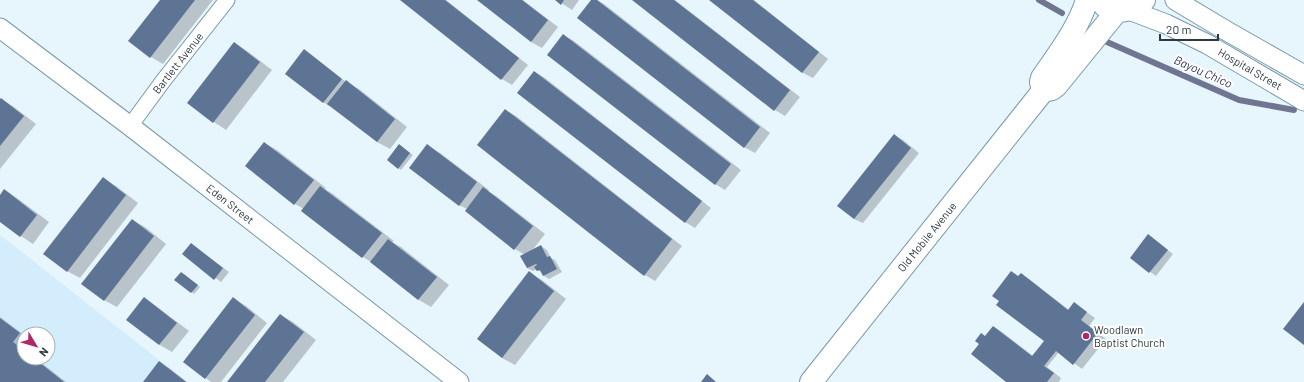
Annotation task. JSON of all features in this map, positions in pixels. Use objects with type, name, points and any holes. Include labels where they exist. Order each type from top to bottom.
[{"type":"main road","points":[[1043,91],[1041,82],[1042,78],[1073,33],[1084,12],[1087,0]]},
{"type":"main road","points":[[1098,0],[1108,8],[1130,7]]},
{"type":"main road","name":"Old Mobile Avenue","points":[[811,382],[1043,91],[1052,89],[1056,86],[1130,7]]},
{"type":"street","name":"Bartlett Avenue","points":[[130,126],[163,81],[227,0]]},
{"type":"street","name":"Hospital Street","points":[[1175,0],[1304,76]]},
{"type":"street","name":"Hospital Street","points":[[1130,7],[1207,44],[1304,101]]},
{"type":"street","name":"Eden Street","points":[[1,30],[130,126],[459,382]]},
{"type":"shaded area","points":[[0,235],[187,382],[0,382]]},
{"type":"building","points":[[160,0],[195,0],[150,58],[128,41]]},
{"type":"building","points":[[400,0],[445,0],[519,58],[501,80]]},
{"type":"building","points":[[477,0],[522,0],[548,20],[531,42]]},
{"type":"building","points":[[555,0],[564,0],[561,5]]},
{"type":"building","points":[[591,0],[597,0],[760,127],[744,148],[577,18]]},
{"type":"building","points":[[632,0],[674,0],[790,90],[774,111]]},
{"type":"building","points":[[709,0],[753,0],[819,52],[802,73]]},
{"type":"building","points":[[563,34],[731,164],[715,185],[547,55]]},
{"type":"building","points":[[234,42],[260,62],[213,123],[187,103]]},
{"type":"building","points":[[304,49],[342,79],[323,103],[285,74]]},
{"type":"building","points":[[534,71],[702,201],[685,223],[517,93]]},
{"type":"building","points":[[346,80],[395,119],[377,142],[327,104]]},
{"type":"building","points":[[1,98],[24,116],[0,146],[0,99]]},
{"type":"building","points":[[505,109],[672,239],[644,276],[477,145]]},
{"type":"building","points":[[894,134],[911,148],[854,219],[837,206]]},
{"type":"building","points":[[264,142],[314,180],[294,205],[245,166]]},
{"type":"building","points":[[399,144],[410,153],[398,169],[387,160]]},
{"type":"building","points":[[427,144],[477,182],[459,206],[409,168]]},
{"type":"building","points":[[103,177],[126,195],[67,272],[43,254]]},
{"type":"building","points":[[320,186],[382,233],[362,258],[301,211]]},
{"type":"building","points":[[483,187],[533,226],[514,250],[465,211]]},
{"type":"building","points":[[4,189],[37,215],[20,237],[0,222],[0,195]]},
{"type":"building","points":[[132,219],[154,236],[104,301],[81,284]]},
{"type":"building","points":[[1148,234],[1168,250],[1149,273],[1130,258]]},
{"type":"building","points":[[388,239],[437,277],[418,300],[370,262]]},
{"type":"building","points":[[191,243],[223,268],[214,280],[182,254]]},
{"type":"building","points":[[541,245],[547,257],[550,256],[557,269],[543,276],[540,270],[537,271],[534,267],[537,265],[536,264],[527,268],[520,256]]},
{"type":"building","points":[[529,271],[554,291],[502,358],[477,339]]},
{"type":"building","points":[[1011,271],[1018,276],[1021,273],[1068,310],[1074,302],[1087,312],[1081,320],[1098,333],[1073,365],[1056,351],[1044,366],[1054,373],[1047,382],[1006,382],[971,354],[979,344],[975,341],[981,333],[985,336],[993,326],[1032,356],[1044,341],[996,305],[999,301],[992,296]]},
{"type":"building","points":[[181,272],[198,285],[191,293],[174,280]]},
{"type":"building","points":[[144,297],[177,323],[159,345],[126,320]]},
{"type":"building","points":[[233,297],[255,315],[205,379],[183,362]]},
{"type":"building","points":[[1304,302],[1304,345],[1283,329]]},
{"type":"building","points":[[280,314],[304,332],[265,382],[227,382]]},
{"type":"building","points":[[0,318],[16,330],[16,338],[13,342],[16,344],[16,366],[44,366],[64,382],[0,382]]},
{"type":"building","points":[[159,361],[186,382],[143,382]]},
{"type":"building","points":[[707,374],[716,382],[701,382]]},
{"type":"waterway","name":"Bayou Chico","points":[[1039,0],[1062,13]]},
{"type":"waterway","name":"Bayou Chico","points":[[1107,42],[1239,100],[1294,110]]},
{"type":"place","name":"Woodlawn Baptist Church","points":[[1086,336]]}]
